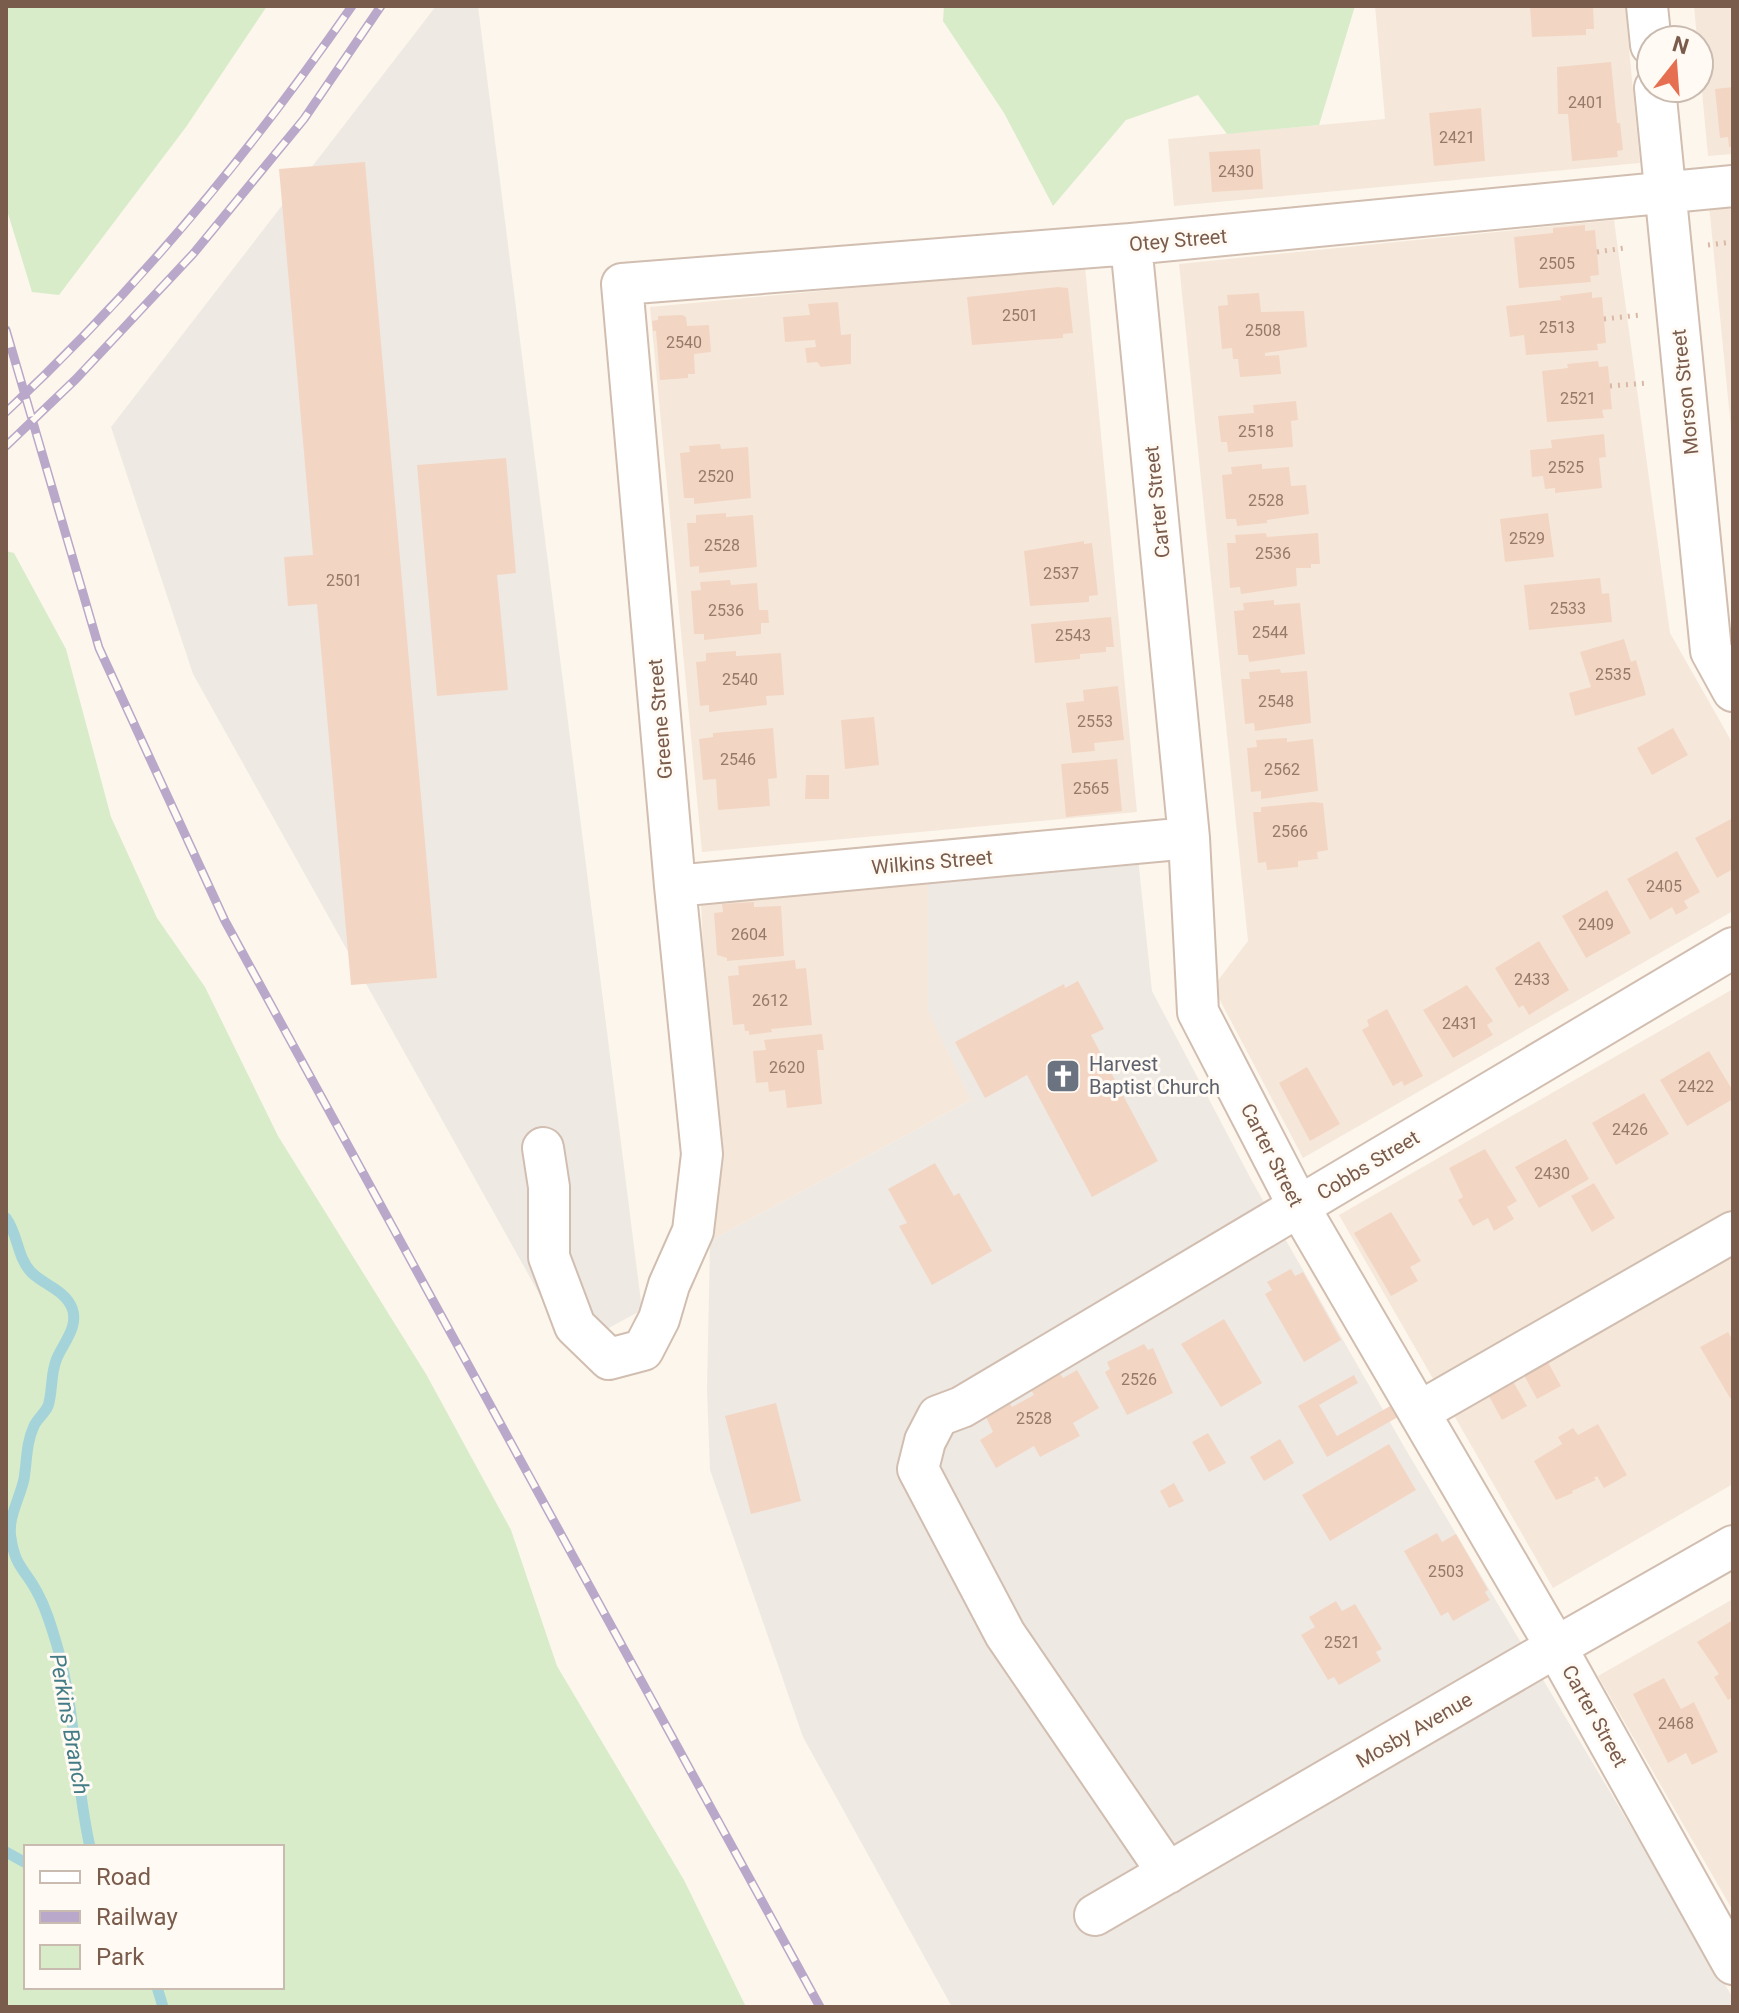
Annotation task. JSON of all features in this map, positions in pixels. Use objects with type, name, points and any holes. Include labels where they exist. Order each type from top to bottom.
[{"type":"street","name":"Morson Street","points":[[1657,104],[1711,651],[1733,691]]},
{"type":"street","name":"Otey Street","points":[[622,284],[1131,244],[1733,186]]},
{"type":"street","name":"Carter Street","points":[[1131,244],[1189,838],[1198,1012],[1299,1207],[1556,1647],[1733,1964]]},
{"type":"street","name":"Greene Street","points":[[543,1148],[549,1187],[549,1257],[575,1326],[609,1359],[643,1350],[659,1319],[669,1285],[693,1231],[702,1154],[622,284]]},
{"type":"street","name":"Wilkins Street","points":[[675,886],[1189,838]]},
{"type":"street","name":"Cobbs Street","points":[[1168,1873],[1005,1634],[918,1469],[925,1441],[938,1416],[962,1407],[1733,948]]},
{"type":"street","points":[[1419,1412],[1733,1232]]},
{"type":"street","name":"Mosby Avenue","points":[[1095,1915],[1733,1546]]},
{"type":"path","points":[[1597,252],[1624,248]]},
{"type":"path","points":[[1604,319],[1650,313]]},
{"type":"path","points":[[1610,386],[1657,383]]},
{"type":"shaded area","points":[[436,6],[478,6],[642,1310],[570,1349],[193,674],[111,427]]},
{"type":"shaded area","points":[[1375,6],[1625,6],[1640,163],[1174,206],[1168,139],[1385,119]]},
{"type":"shaded area","points":[[1694,6],[1733,6],[1733,154],[1708,156],[1703,104],[1715,104],[1715,24],[1696,24]]},
{"type":"shaded area","points":[[1733,203],[1733,449],[1709,205]]},
{"type":"shaded area","points":[[1614,220],[1670,633],[1733,744],[1733,911],[1303,1158],[1213,987],[1248,941],[1179,264]]},
{"type":"shaded area","points":[[1085,266],[1137,812],[702,852],[650,307]]},
{"type":"shaded area","points":[[1138,858],[1152,991],[1252,1181],[1406,1450],[1733,1998],[1733,2007],[952,2007],[803,1737],[710,1470],[707,1390],[710,1241],[971,1100],[928,1011],[928,879]]},
{"type":"shaded area","points":[[928,879],[928,1010],[971,1100],[710,1241],[712,1147],[701,903]]},
{"type":"shaded area","points":[[1733,989],[1733,1484],[1553,1588],[1339,1215]]},
{"type":"shaded area","points":[[1733,1599],[1733,1911],[1598,1676]]},
{"type":"green space","points":[[6,6],[267,6],[186,127],[59,295],[32,292],[6,207]]},
{"type":"green space","points":[[944,6],[1355,6],[1319,125],[1227,134],[1198,95],[1126,120],[1053,206],[1004,113],[943,21]]},
{"type":"green space","points":[[6,551],[14,553],[66,649],[111,817],[157,918],[205,987],[278,1136],[426,1374],[511,1530],[557,1666],[684,1880],[746,2007],[6,2007]]},
{"type":"building","points":[[1530,6],[1593,6],[1594,29],[1586,29],[1586,35],[1532,37]]},
{"type":"building","points":[[1611,62],[1623,150],[1617,151],[1618,157],[1572,161],[1568,114],[1558,114],[1557,67]]},
{"type":"building","points":[[1733,87],[1733,147],[1729,147],[1728,137],[1720,138],[1715,89]]},
{"type":"building","points":[[1481,108],[1485,161],[1434,166],[1429,113]]},
{"type":"building","points":[[1260,149],[1263,189],[1212,192],[1209,152]]},
{"type":"building","points":[[365,162],[437,978],[351,985],[317,604],[288,606],[284,557],[313,555],[279,169]]},
{"type":"building","points":[[1585,225],[1585,231],[1595,230],[1599,275],[1590,276],[1591,282],[1519,288],[1514,237],[1553,233],[1553,228]]},
{"type":"building","points":[[1068,288],[1073,333],[1063,334],[1063,338],[972,345],[967,297]]},
{"type":"building","points":[[1592,292],[1592,298],[1602,297],[1606,343],[1597,344],[1598,350],[1526,355],[1524,335],[1510,337],[1506,306],[1561,300],[1560,296]]},
{"type":"building","points":[[1259,293],[1261,312],[1304,311],[1307,347],[1265,353],[1265,356],[1279,355],[1281,374],[1240,377],[1238,359],[1233,359],[1232,348],[1222,349],[1218,306],[1228,305],[1227,295]]},
{"type":"building","points":[[838,302],[841,335],[851,334],[851,364],[821,367],[817,362],[807,363],[805,348],[816,347],[815,340],[785,342],[783,317],[810,315],[808,304]]},
{"type":"building","points":[[658,316],[686,317],[687,326],[709,325],[711,352],[694,354],[695,374],[688,374],[688,378],[660,380],[656,331],[653,331],[652,321],[658,320]]},
{"type":"building","points":[[1598,361],[1599,367],[1608,366],[1612,409],[1602,410],[1604,418],[1547,422],[1542,371],[1568,368],[1567,364]]},
{"type":"building","points":[[1296,401],[1298,420],[1291,421],[1293,447],[1228,452],[1227,442],[1221,442],[1218,416],[1254,413],[1253,405]]},
{"type":"building","points":[[1604,434],[1606,457],[1599,458],[1602,488],[1555,493],[1555,488],[1545,489],[1543,476],[1532,477],[1530,450],[1552,448],[1551,440]]},
{"type":"building","points":[[720,444],[721,449],[748,447],[751,498],[694,504],[694,498],[684,498],[680,453],[690,452],[689,446]]},
{"type":"building","points":[[506,458],[516,573],[497,575],[508,690],[437,696],[417,465]]},
{"type":"building","points":[[1262,464],[1262,469],[1289,467],[1291,486],[1306,485],[1309,514],[1237,526],[1236,519],[1226,519],[1222,475],[1232,474],[1231,467]]},
{"type":"building","points":[[726,513],[726,517],[753,515],[757,567],[699,573],[699,566],[690,567],[687,523],[696,523],[696,515]]},
{"type":"building","points":[[1548,513],[1554,557],[1505,562],[1500,519]]},
{"type":"building","points":[[1266,533],[1267,537],[1318,533],[1320,564],[1311,564],[1311,568],[1296,568],[1297,586],[1241,594],[1240,587],[1230,588],[1227,543],[1236,543],[1235,535]]},
{"type":"building","points":[[1084,541],[1084,544],[1092,543],[1098,595],[1089,596],[1089,602],[1030,606],[1024,551]]},
{"type":"building","points":[[1600,578],[1602,594],[1609,593],[1612,622],[1529,630],[1524,585]]},
{"type":"building","points":[[730,580],[731,585],[757,583],[759,610],[768,610],[769,623],[761,623],[761,634],[704,640],[704,634],[694,634],[691,591],[701,590],[700,582]]},
{"type":"building","points":[[1274,600],[1274,605],[1300,603],[1305,654],[1249,662],[1248,655],[1238,655],[1234,611],[1244,610],[1243,603]]},
{"type":"building","points":[[1111,617],[1114,647],[1106,647],[1106,652],[1080,654],[1080,659],[1035,663],[1031,624]]},
{"type":"building","points":[[1624,639],[1631,662],[1636,660],[1646,695],[1575,716],[1569,693],[1591,687],[1580,652]]},
{"type":"building","points":[[736,651],[736,656],[781,653],[784,695],[766,696],[767,705],[709,712],[709,705],[700,706],[696,662],[706,661],[706,653]]},
{"type":"building","points":[[1280,669],[1281,673],[1307,671],[1311,723],[1255,731],[1254,723],[1245,724],[1241,679],[1250,679],[1249,672]]},
{"type":"building","points":[[1118,686],[1124,740],[1094,743],[1095,751],[1072,753],[1066,703],[1084,701],[1083,690]]},
{"type":"building","points":[[874,717],[879,765],[845,769],[841,720]]},
{"type":"building","points":[[773,728],[777,778],[768,779],[770,806],[718,810],[716,779],[703,780],[699,739],[713,737],[713,733]]},
{"type":"building","points":[[1673,728],[1688,755],[1652,775],[1637,748]]},
{"type":"building","points":[[1287,738],[1287,742],[1313,739],[1318,791],[1261,799],[1261,791],[1251,792],[1247,748],[1257,747],[1256,740]]},
{"type":"building","points":[[1117,759],[1122,811],[1066,817],[1061,764]]},
{"type":"building","points":[[806,775],[829,775],[829,799],[805,799]]},
{"type":"building","points":[[1323,803],[1328,850],[1317,852],[1318,859],[1298,861],[1298,867],[1267,870],[1266,862],[1258,863],[1253,812],[1261,812],[1261,807]]},
{"type":"building","points":[[1733,818],[1733,869],[1717,878],[1695,838]]},
{"type":"building","points":[[1677,851],[1700,892],[1684,901],[1688,908],[1676,915],[1672,907],[1650,920],[1627,879]]},
{"type":"building","points":[[1607,890],[1631,933],[1586,958],[1562,916]]},
{"type":"building","points":[[754,902],[754,907],[781,906],[784,956],[727,961],[727,958],[717,955],[714,913],[723,912],[722,904]]},
{"type":"building","points":[[1539,941],[1569,990],[1529,1015],[1523,1005],[1519,1008],[1495,968]]},
{"type":"building","points":[[795,960],[796,969],[806,968],[812,1025],[771,1029],[772,1032],[749,1035],[744,1024],[733,1025],[728,976],[739,975],[738,966]]},
{"type":"building","points":[[1078,981],[1104,1029],[1091,1035],[1158,1161],[1092,1197],[1027,1075],[985,1098],[955,1042],[1064,984],[1065,988]]},
{"type":"building","points":[[1467,985],[1493,1021],[1487,1025],[1493,1035],[1453,1058],[1423,1010]]},
{"type":"building","points":[[1387,1009],[1423,1076],[1404,1086],[1402,1081],[1393,1086],[1362,1030],[1369,1026],[1367,1020]]},
{"type":"building","points":[[822,1034],[824,1050],[817,1050],[822,1104],[787,1108],[785,1090],[769,1092],[768,1082],[756,1083],[753,1051],[766,1050],[764,1040]]},
{"type":"building","points":[[1709,1051],[1733,1091],[1733,1099],[1687,1126],[1660,1080]]},
{"type":"building","points":[[1307,1067],[1340,1124],[1310,1141],[1279,1083]]},
{"type":"building","points":[[1644,1093],[1669,1134],[1616,1165],[1592,1123]]},
{"type":"building","points":[[1566,1139],[1589,1179],[1539,1208],[1515,1167]]},
{"type":"building","points":[[1485,1149],[1517,1201],[1507,1207],[1514,1219],[1494,1231],[1488,1218],[1473,1226],[1458,1200],[1463,1197],[1449,1168]]},
{"type":"building","points":[[935,1163],[954,1196],[959,1193],[992,1251],[932,1285],[899,1226],[907,1223],[888,1189]]},
{"type":"building","points":[[1594,1183],[1615,1218],[1592,1232],[1571,1196]]},
{"type":"building","points":[[1391,1212],[1421,1261],[1410,1267],[1418,1281],[1391,1296],[1354,1233]]},
{"type":"building","points":[[1291,1269],[1295,1276],[1303,1272],[1341,1340],[1304,1362],[1265,1294],[1272,1290],[1267,1282]]},
{"type":"building","points":[[1224,1319],[1262,1383],[1221,1407],[1181,1344]]},
{"type":"building","points":[[1728,1332],[1733,1341],[1733,1397],[1730,1398],[1700,1347]]},
{"type":"building","points":[[1144,1344],[1148,1350],[1153,1348],[1173,1393],[1127,1415],[1105,1372],[1110,1369],[1107,1362]]},
{"type":"building","points":[[1545,1357],[1561,1386],[1537,1399],[1521,1370]]},
{"type":"building","points":[[1077,1370],[1099,1408],[1073,1423],[1080,1436],[1040,1457],[1034,1446],[996,1468],[980,1440],[993,1432],[985,1415],[1009,1402],[1012,1407],[1034,1395],[1030,1388],[1058,1371],[1063,1378]]},
{"type":"building","points":[[1354,1375],[1358,1383],[1319,1405],[1337,1436],[1392,1405],[1398,1417],[1327,1457],[1298,1406]]},
{"type":"building","points":[[1510,1376],[1527,1406],[1502,1420],[1485,1389]]},
{"type":"building","points":[[776,1403],[801,1501],[751,1514],[725,1416]]},
{"type":"building","points":[[1598,1424],[1627,1475],[1604,1488],[1597,1476],[1594,1478],[1596,1480],[1556,1500],[1534,1461],[1562,1444],[1558,1437],[1573,1428],[1578,1435]]},
{"type":"building","points":[[1208,1433],[1226,1463],[1209,1472],[1192,1442]]},
{"type":"building","points":[[1280,1439],[1294,1463],[1264,1481],[1250,1457]]},
{"type":"building","points":[[1389,1444],[1416,1490],[1330,1541],[1302,1495]]},
{"type":"building","points":[[1174,1483],[1184,1501],[1169,1508],[1160,1491]]},
{"type":"building","points":[[1437,1533],[1442,1542],[1456,1534],[1488,1590],[1485,1592],[1490,1600],[1453,1621],[1448,1612],[1441,1616],[1404,1551]]},
{"type":"building","points":[[1336,1601],[1342,1611],[1355,1604],[1382,1649],[1376,1652],[1381,1661],[1339,1685],[1334,1677],[1328,1680],[1301,1635],[1315,1627],[1309,1617]]},
{"type":"building","points":[[1733,1620],[1733,1697],[1728,1700],[1714,1677],[1719,1674],[1697,1642]]},
{"type":"building","points":[[1664,1678],[1681,1709],[1694,1702],[1718,1752],[1692,1765],[1686,1753],[1668,1763],[1633,1694]]},
{"type":"waterway","name":"Perkins Branch","points":[[6,1218],[26,1266],[69,1302],[74,1315],[70,1334],[55,1364],[48,1406],[35,1423],[29,1439],[24,1479],[10,1531],[15,1555],[41,1599],[58,1649],[90,1845]]},
{"type":"waterway","name":"Perkins Branch","points":[[6,1852],[24,1862]]},
{"type":"waterway","name":"Perkins Branch","points":[[158,1989],[163,2007]]},
{"type":"railway","points":[[6,412],[101,317],[190,218],[273,115],[352,6]]},
{"type":"railway","points":[[6,446],[76,379],[193,254],[304,119],[381,6]]},
{"type":"railway","points":[[6,330],[99,648],[225,921],[820,2007]]},
{"type":"place","name":"Harvest Baptist Church","points":[[1063,1076]]}]
